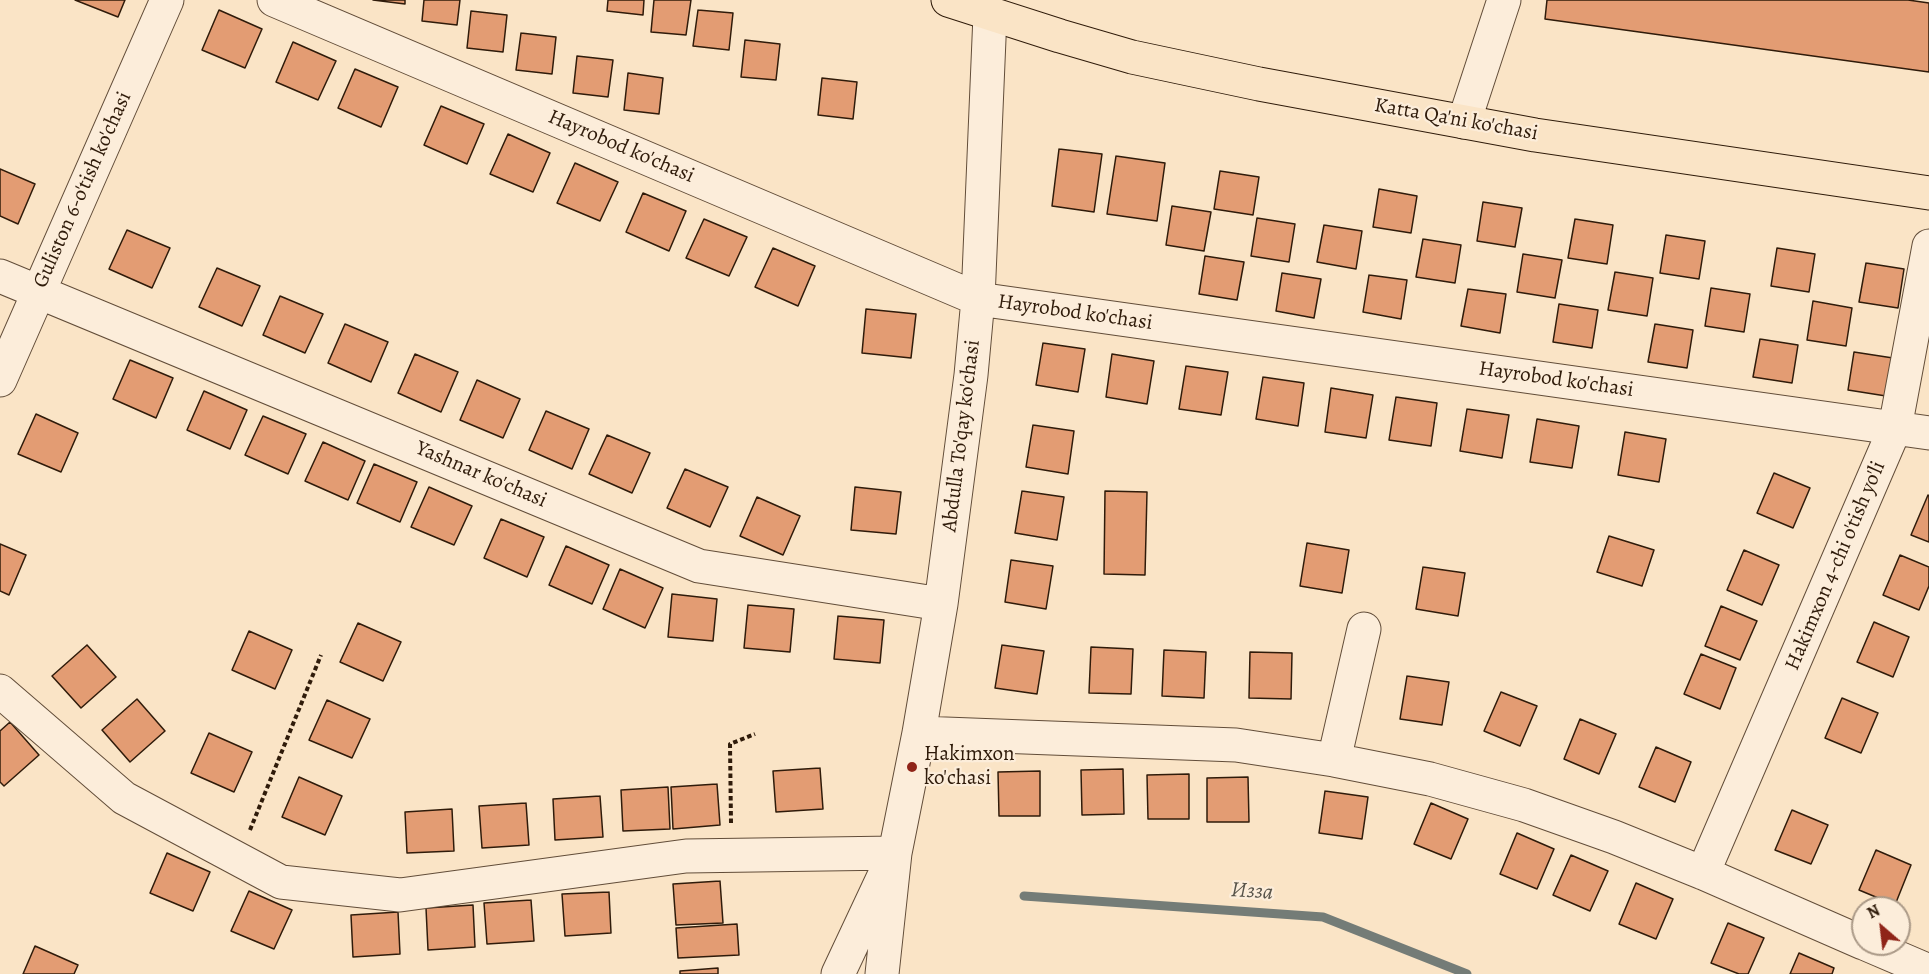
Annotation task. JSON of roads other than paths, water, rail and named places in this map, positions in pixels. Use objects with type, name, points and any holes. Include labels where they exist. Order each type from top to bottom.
[{"type":"main road","name":"Katta Qa'ni ko'chasi","points":[[948,0],[990,15],[1132,57],[1259,84],[1535,135],[1929,193]]},
{"type":"street","name":"Guliston 6-o'tish ko'chasi","points":[[0,380],[167,0]]},
{"type":"street","name":"Hayrobod ko'chasi","points":[[274,0],[978,299],[1929,433]]},
{"type":"street","points":[[1464,122],[1504,0]]},
{"type":"street","name":"Abdulla To'qay ko'chasi","points":[[882,974],[895,853],[920,733],[965,430],[978,299],[990,15]]},
{"type":"street","name":"Hakimxon 4-chi o'tish yo'li","points":[[1703,873],[1895,428],[1929,246]]},
{"type":"street","name":"Yashnar ko'chasi","points":[[0,276],[699,566],[940,604]]},
{"type":"street","points":[[1334,760],[1364,629]]},
{"type":"street","points":[[0,691],[124,798],[281,882],[400,895],[686,856],[895,853]]},
{"type":"street","points":[[920,733],[1236,745],[1334,760],[1430,779],[1524,805],[1614,837],[1851,937]]},
{"type":"street","name":"Abdulla To'qay ko'chasi","points":[[838,974],[895,853]]},
{"type":"street","points":[[1895,956],[1929,971]]},
{"type":"waterway","name":"Изза","points":[[1024,896],[1323,917],[1467,974]]},
{"type":"place","name":"Hakimxon ko'chasi","points":[[912,767]]}]
